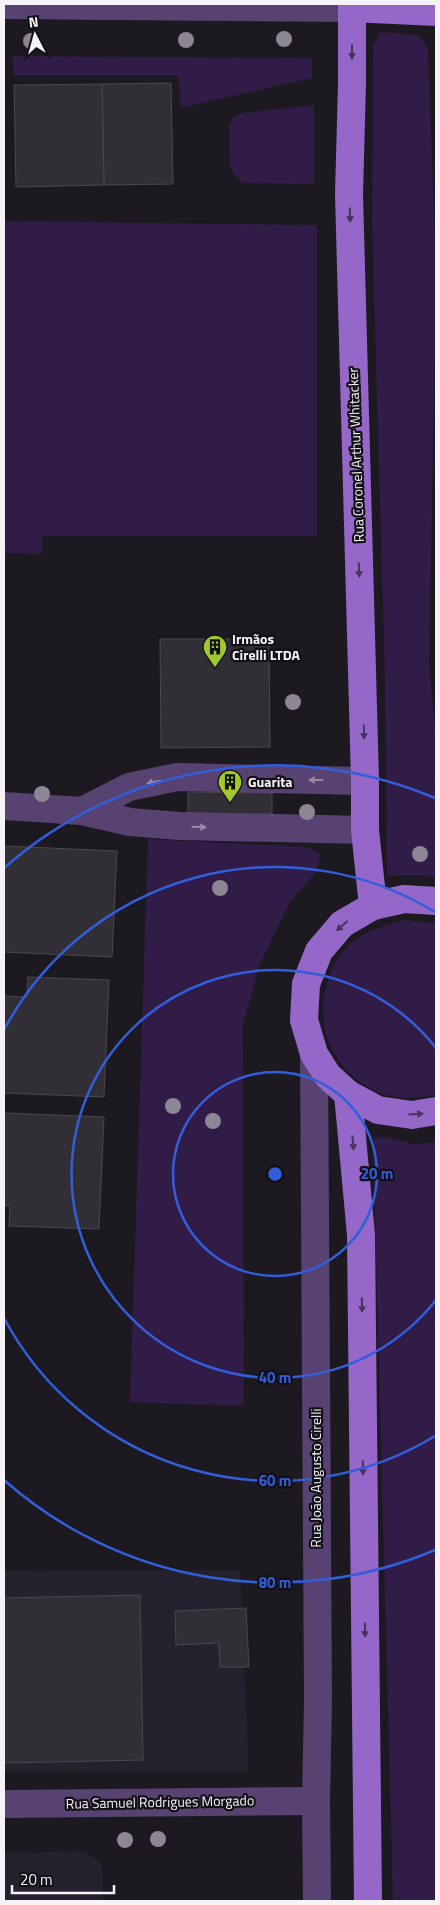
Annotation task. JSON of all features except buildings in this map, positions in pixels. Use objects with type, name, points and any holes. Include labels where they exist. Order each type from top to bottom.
[{"type":"main road","points":[[352,6],[436,12]]},
{"type":"main road","name":"Rua Coronel Arthur Whitacker","points":[[352,6],[349,194],[365,830],[373,906]]},
{"type":"main road","points":[[436,901],[404,899],[373,906],[342,924],[319,951],[306,984],[304,1020],[314,1054],[328,1076],[348,1094],[378,1110],[412,1115],[436,1111]]},
{"type":"main road","points":[[348,1094],[361,1235],[368,1901]]},
{"type":"street","points":[[4,5],[352,6]]},
{"type":"street","points":[[82,811],[129,787],[177,777],[365,782]]},
{"type":"street","points":[[4,806],[82,811],[130,822],[179,826],[365,830]]},
{"type":"street","name":"Rua João Augusto Cirelli","points":[[314,1054],[318,1691],[317,1901]]},
{"type":"street","name":"Rua Samuel Rodrigues Morgado","points":[[4,1804],[316,1801]]},
{"type":"shaded area","points":[[381,32],[419,35],[428,48],[436,274],[429,665],[436,739],[436,878],[423,875],[387,876],[385,680],[372,223],[373,45]]},
{"type":"shaded area","points":[[12,56],[312,58],[312,78],[181,108],[178,75],[14,75]]},
{"type":"shaded area","points":[[314,105],[314,184],[243,183],[235,176],[230,167],[229,125],[234,116],[243,113]]},
{"type":"shaded area","points":[[4,221],[317,225],[317,536],[42,536],[42,554],[4,553]]},
{"type":"shaded area","points":[[148,839],[306,847],[320,854],[317,871],[289,904],[260,964],[243,1025],[244,1406],[130,1402]]},
{"type":"shaded area","points":[[404,920],[436,923],[436,1095],[433,1096],[395,1097],[373,1090],[346,1069],[336,1056],[329,1042],[325,1026],[323,1010],[325,994],[329,977],[341,953],[348,945],[364,934]]},
{"type":"shaded area","points":[[388,1137],[413,1144],[436,1142],[436,1901],[393,1901],[373,1138]]},
{"type":"shaded area","points":[[240,1570],[249,1771],[4,1771],[4,1571]]},
{"type":"shaded area","points":[[85,1851],[102,1864],[103,1901],[4,1901],[4,1853]]},
{"type":"place","name":"Irmãos Cirelli LTDA","points":[[215,668]]},
{"type":"place","name":"Guarita","points":[[230,803]]}]
